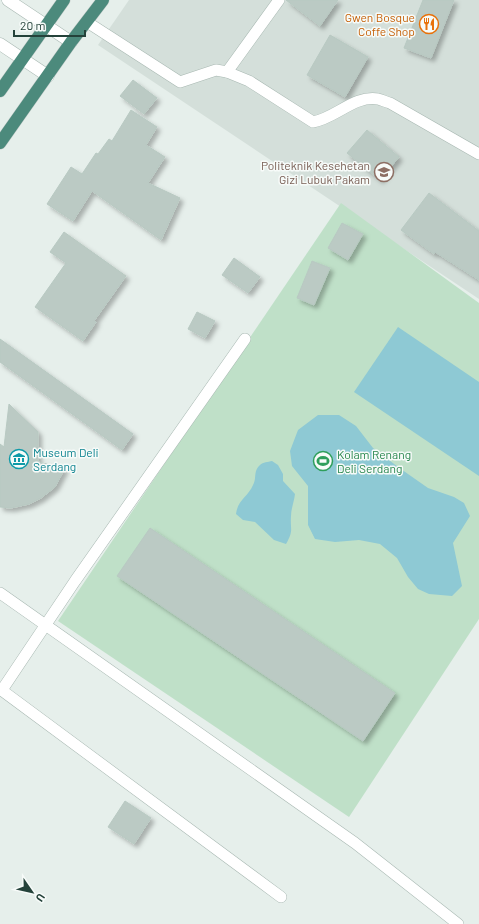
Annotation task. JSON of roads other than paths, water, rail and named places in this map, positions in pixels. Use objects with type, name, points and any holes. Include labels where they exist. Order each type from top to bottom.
[{"type":"highway","points":[[0,91],[64,0]]},
{"type":"highway","points":[[0,143],[103,0]]},
{"type":"street","points":[[8,0],[72,42]]},
{"type":"street","points":[[0,44],[48,76]]},
{"type":"lane","points":[[227,72],[279,0]]},
{"type":"lane","points":[[87,22],[180,82],[216,70],[227,72],[250,81],[313,122],[322,120],[361,100],[377,99],[390,103],[479,153]]},
{"type":"lane","points":[[245,339],[1,689],[281,897]]},
{"type":"lane","points":[[0,593],[355,843],[458,924]]},
{"type":"water","points":[[398,327],[479,382],[479,476],[354,392]]},
{"type":"water","points":[[318,415],[339,415],[356,426],[373,448],[398,467],[428,488],[454,497],[464,503],[470,516],[453,543],[462,586],[452,596],[429,594],[418,589],[408,577],[397,558],[380,544],[359,540],[335,542],[315,539],[308,525],[308,486],[292,466],[290,451],[298,430]]},
{"type":"water","points":[[272,461],[278,465],[283,474],[283,481],[295,494],[291,513],[291,533],[286,544],[274,540],[255,522],[243,520],[236,514],[241,501],[253,485],[258,467],[263,463]]},
{"type":"place","name":"Gwen Bosque Coffe Shop","points":[[429,24]]},
{"type":"place","name":"Politeknik Kesehetan Gizi Lubuk Pakam","points":[[384,172]]},
{"type":"place","name":"Museum Deli Serdang","points":[[19,459]]},
{"type":"place","name":"Kolam Renang Deli Serdang","points":[[323,461]]}]
